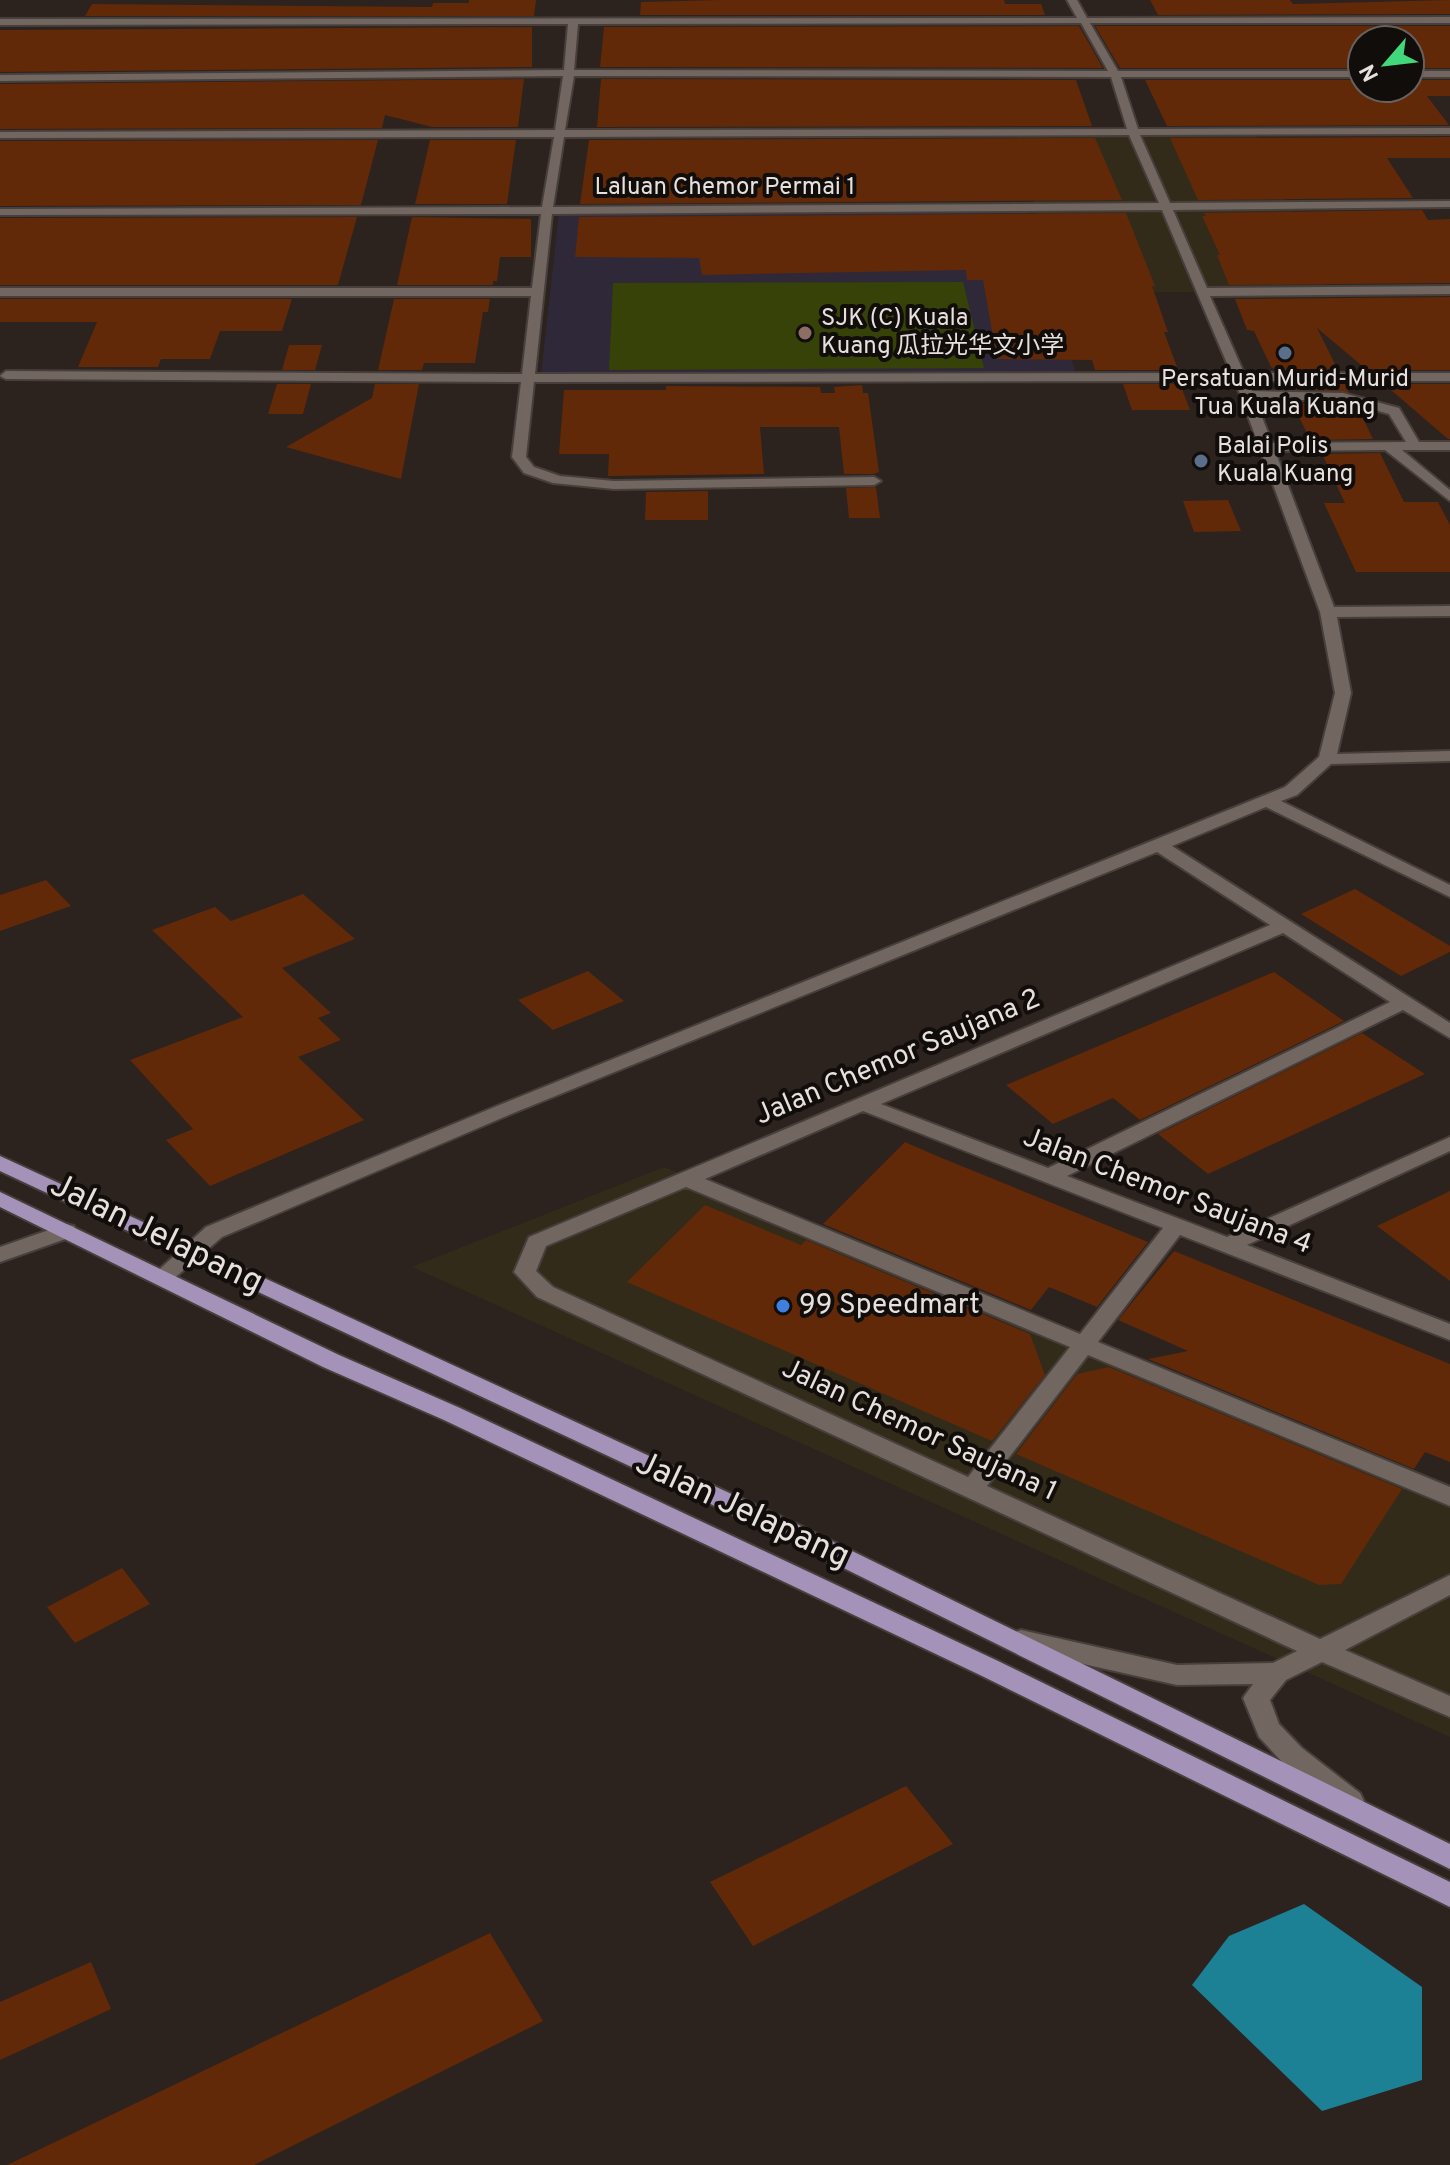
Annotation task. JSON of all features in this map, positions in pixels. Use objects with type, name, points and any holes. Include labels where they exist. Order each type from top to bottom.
[{"type":"main road","name":"Jalan Jelapang","points":[[0,1163],[792,1532],[1450,1857]]},
{"type":"main road","name":"Jalan Jelapang","points":[[0,1199],[331,1361],[452,1414],[989,1668],[1450,1895]]},
{"type":"street","points":[[162,1277],[214,1232],[504,1110],[1291,791],[1327,759],[1343,693],[1328,612],[1267,447],[1163,205],[1133,131],[1115,75],[1072,0]]},
{"type":"street","points":[[0,22],[1450,20]]},
{"type":"street","points":[[573,21],[569,73],[547,211],[519,457],[529,470],[558,480],[614,485],[874,481]]},
{"type":"street","points":[[0,78],[569,73],[1346,74]]},
{"type":"street","points":[[1426,74],[1450,74]]},
{"type":"street","points":[[0,135],[1450,131]]},
{"type":"street","name":"Laluan Chemor Permai 1","points":[[0,212],[1450,204]]},
{"type":"street","points":[[1203,292],[1450,290]]},
{"type":"street","points":[[0,292],[540,292]]},
{"type":"street","points":[[6,375],[1243,387],[1450,377]]},
{"type":"street","points":[[1243,387],[1343,397],[1394,411],[1415,446]]},
{"type":"street","points":[[1388,446],[1450,497]]},
{"type":"street","points":[[1267,447],[1450,446]]},
{"type":"street","points":[[1411,611],[1450,599]]},
{"type":"street","points":[[1328,612],[1450,611]]},
{"type":"street","points":[[1327,759],[1450,756]]},
{"type":"street","points":[[1267,801],[1450,892]]},
{"type":"street","points":[[1160,846],[1281,927],[1450,1032]]},
{"type":"street","name":"Jalan Chemor Saujana 2","points":[[537,1242],[1281,927]]},
{"type":"street","points":[[1049,1176],[1403,1003]]},
{"type":"street","name":"Jalan Chemor Saujana 4","points":[[863,1104],[1444,1324]]},
{"type":"street","points":[[1229,1245],[1450,1143]]},
{"type":"street","points":[[686,1179],[1450,1497]]},
{"type":"street","points":[[972,1489],[1177,1225]]},
{"type":"street","points":[[0,1255],[66,1231]]},
{"type":"street","name":"Jalan Chemor Saujana 1","points":[[537,1242],[525,1272],[545,1292],[1322,1651],[1450,1707]]},
{"type":"street","points":[[1377,1821],[1293,1756],[1268,1730],[1256,1698],[1277,1673],[1450,1584]]},
{"type":"street","points":[[994,1633],[1177,1675],[1277,1673]]},
{"type":"shaded area","points":[[1255,132],[1329,291],[1056,293],[1017,134]]},
{"type":"shaded area","name":"SJK (C) Kuala Kuang 瓜拉光华文小学","points":[[1027,211],[1077,377],[541,375],[559,212]]},
{"type":"shaded area","points":[[664,1167],[1450,1484],[1450,1737],[412,1267]]},
{"type":"green space","points":[[963,282],[984,368],[609,370],[613,283]]},
{"type":"water","points":[[1304,1904],[1422,1987],[1422,2080],[1322,2111],[1192,1985],[1229,1936]]},
{"type":"building","points":[[469,0],[536,0],[534,16],[85,16],[92,4],[432,7],[433,3],[469,3]]},
{"type":"building","points":[[1004,0],[1005,4],[1041,4],[1045,15],[640,15],[641,2]]},
{"type":"building","points":[[1150,0],[1290,0],[1293,4],[1450,0],[1450,14],[1158,15]]},
{"type":"building","points":[[1079,26],[1103,68],[600,67],[604,27]]},
{"type":"building","points":[[1095,26],[1346,26],[1346,68],[1120,68]]},
{"type":"building","points":[[1426,26],[1450,26],[1450,68],[1426,68]]},
{"type":"building","points":[[532,27],[532,67],[0,72],[0,30]]},
{"type":"building","points":[[524,79],[518,127],[432,127],[385,115],[382,128],[0,129],[0,84]]},
{"type":"building","points":[[601,79],[1076,80],[1092,126],[597,127]]},
{"type":"building","points":[[1145,80],[1346,80],[1346,104],[1426,104],[1426,80],[1450,80],[1450,96],[1427,96],[1449,125],[1167,126]]},
{"type":"building","points":[[1450,137],[1450,158],[1387,158],[1413,198],[1198,200],[1170,138]]},
{"type":"building","points":[[1095,138],[1122,200],[580,204],[589,140]]},
{"type":"building","points":[[378,140],[361,205],[0,206],[0,141]]},
{"type":"building","points":[[430,140],[516,140],[507,204],[415,204]]},
{"type":"building","points":[[1422,210],[1428,220],[1450,219],[1450,283],[1229,285],[1217,255],[1220,255],[1202,216],[1206,216],[1204,213]]},
{"type":"building","points":[[1126,213],[1155,286],[1152,286],[1168,332],[1164,332],[1177,367],[1173,367],[1174,370],[1095,370],[1092,360],[997,359],[983,280],[967,280],[966,270],[702,275],[699,258],[575,257],[579,217]]},
{"type":"building","points":[[357,217],[338,285],[0,285],[0,218]]},
{"type":"building","points":[[412,217],[531,219],[531,257],[500,257],[497,281],[493,281],[493,285],[397,285]]},
{"type":"building","points":[[1450,297],[1450,370],[1367,370],[1317,328],[1338,370],[1276,370],[1271,367],[1254,331],[1247,330],[1235,299]]},
{"type":"building","points":[[0,299],[292,299],[282,331],[220,331],[210,359],[161,359],[158,367],[78,367],[97,322],[0,322]]},
{"type":"building","points":[[394,299],[490,299],[488,312],[483,312],[475,363],[424,363],[422,370],[378,370]]},
{"type":"building","points":[[289,345],[322,345],[315,370],[282,370]]},
{"type":"building","points":[[277,384],[311,384],[303,414],[268,414]]},
{"type":"building","points":[[375,384],[419,384],[401,479],[286,447],[372,398]]},
{"type":"building","points":[[1123,384],[1180,384],[1190,410],[1132,410]]},
{"type":"building","points":[[1283,384],[1345,384],[1349,392],[1285,389]]},
{"type":"building","points":[[1384,384],[1450,384],[1450,439],[1448,439]]},
{"type":"building","points":[[862,385],[863,393],[868,393],[879,472],[874,474],[844,474],[839,427],[760,427],[764,474],[608,476],[609,454],[559,454],[564,390],[666,390],[666,386],[820,387],[821,393],[835,393],[834,387]]},
{"type":"building","points":[[1292,403],[1343,404],[1358,408],[1373,439],[1316,440],[1313,433],[1307,433]]},
{"type":"building","points":[[1380,453],[1404,502],[1438,502],[1450,525],[1450,572],[1356,572],[1324,503],[1345,503],[1322,454]]},
{"type":"building","points":[[876,487],[880,518],[849,518],[846,488]]},
{"type":"building","points":[[708,491],[708,520],[645,520],[646,492]]},
{"type":"building","points":[[1228,500],[1241,531],[1194,532],[1183,501]]},
{"type":"building","points":[[46,880],[71,906],[0,931],[0,895]]},
{"type":"building","points":[[1355,889],[1450,946],[1450,952],[1401,976],[1301,914]]},
{"type":"building","points":[[303,894],[355,939],[282,968],[331,1013],[318,1018],[341,1040],[298,1057],[364,1120],[210,1186],[166,1140],[193,1129],[130,1060],[243,1017],[152,930],[215,907],[231,921]]},
{"type":"building","points":[[588,971],[624,1001],[553,1030],[518,1000]]},
{"type":"building","points":[[1274,972],[1344,1021],[1140,1120],[1113,1098],[1053,1124],[1006,1085]]},
{"type":"building","points":[[1362,1033],[1425,1074],[1208,1174],[1158,1134]]},
{"type":"building","points":[[905,1142],[1148,1242],[1097,1307],[1049,1287],[1031,1310],[823,1224]]},
{"type":"building","points":[[1450,1191],[1450,1281],[1377,1226]]},
{"type":"building","points":[[705,1205],[801,1245],[806,1240],[1030,1334],[1045,1375],[992,1441],[627,1282]]},
{"type":"building","points":[[1174,1251],[1450,1364],[1450,1462],[1425,1452],[1414,1469],[1148,1359],[1188,1351],[1118,1320]]},
{"type":"building","points":[[1109,1367],[1402,1489],[1341,1584],[1319,1585],[1016,1454],[1077,1374]]},
{"type":"building","points":[[122,1568],[150,1604],[75,1643],[47,1607]]},
{"type":"building","points":[[906,1786],[953,1844],[753,1946],[710,1882]]},
{"type":"building","points":[[490,1933],[543,2021],[254,2165],[7,2165]]},
{"type":"building","points":[[91,1962],[111,2009],[0,2060],[0,2002]]},
{"type":"place","name":"SJK (C) Kuala Kuang 瓜拉光华文小学","points":[[805,333]]},
{"type":"place","name":"Persatuan Murid-Murid Tua Kuala Kuang","points":[[1285,353]]},
{"type":"place","name":"Balai Polis Kuala Kuang","points":[[1201,461]]},
{"type":"place","name":"99 Speedmart","points":[[783,1306]]}]
